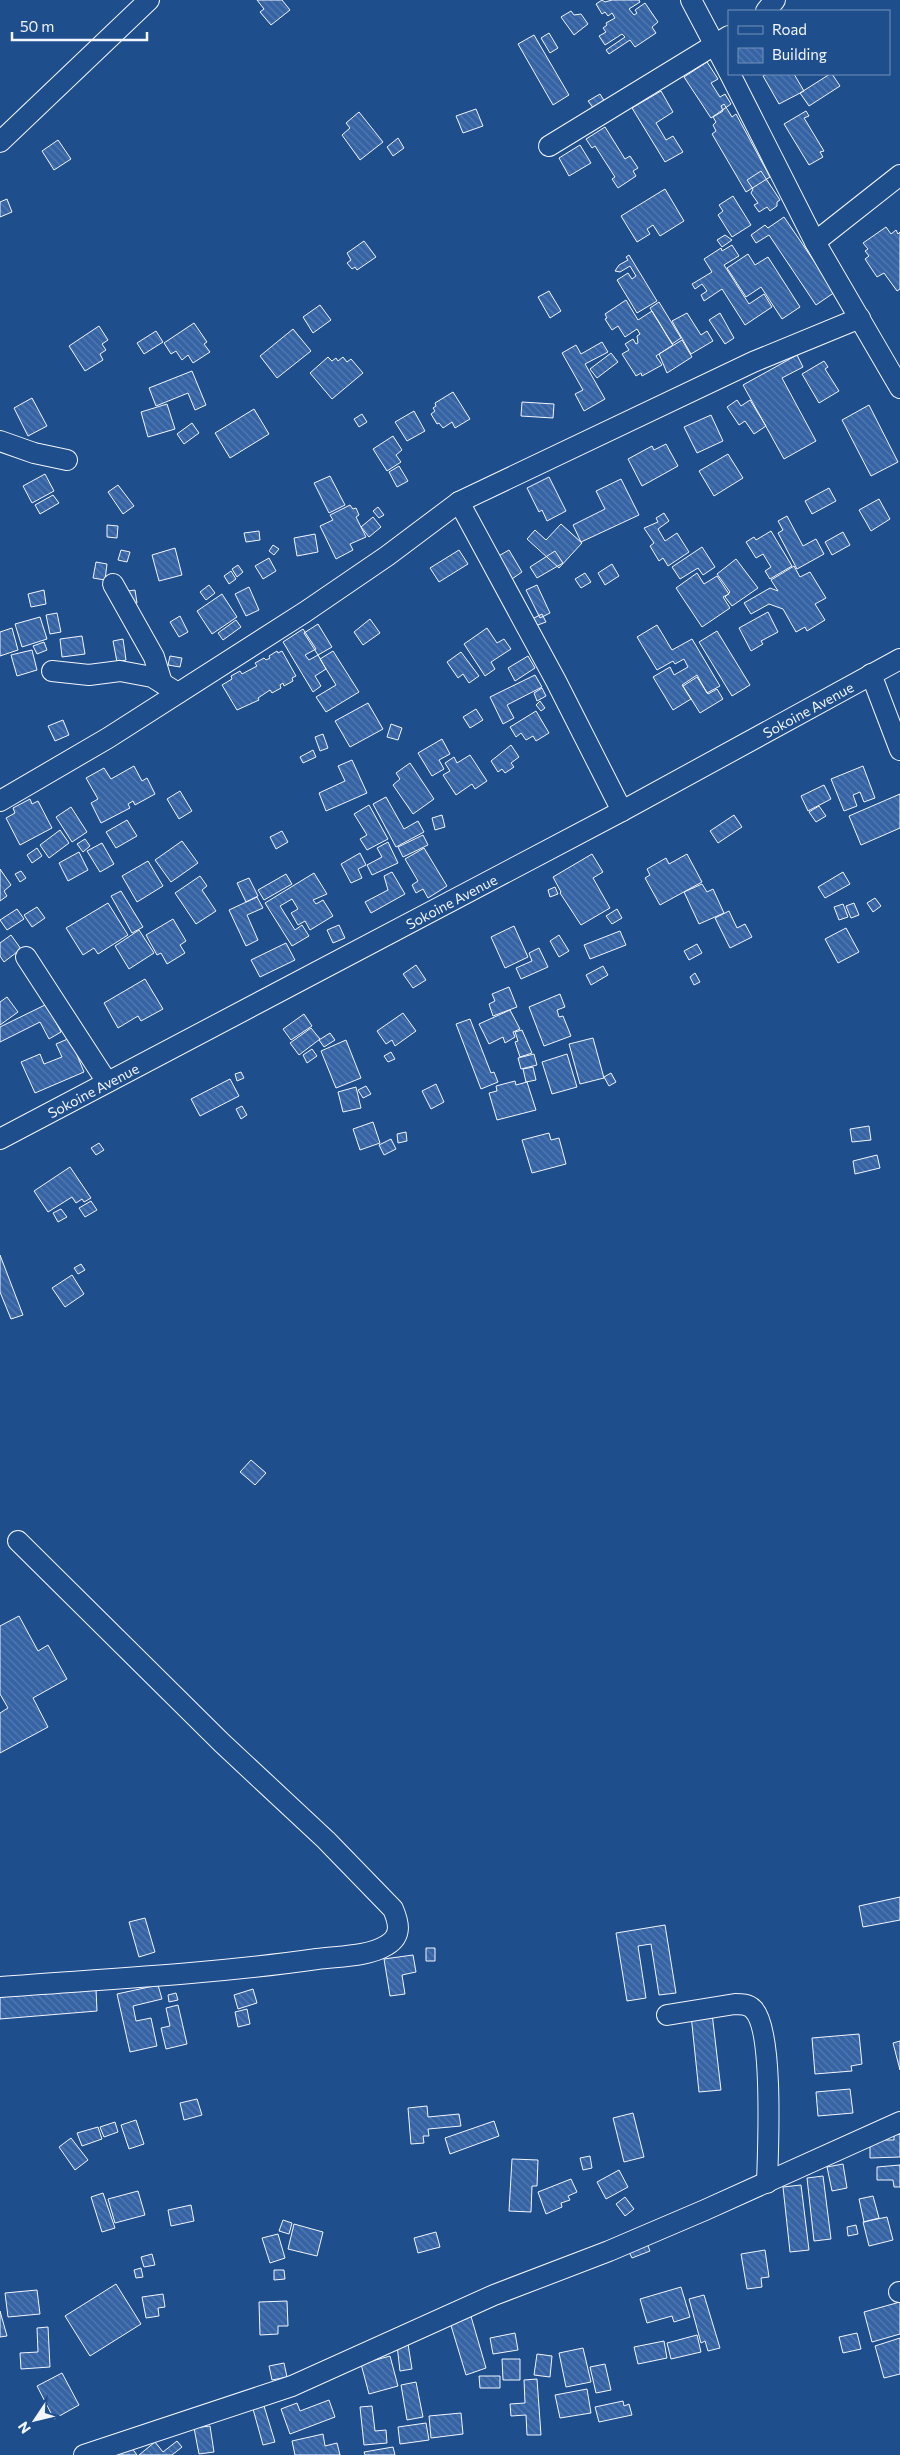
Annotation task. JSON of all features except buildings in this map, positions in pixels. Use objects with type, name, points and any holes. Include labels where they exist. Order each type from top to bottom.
[{"type":"street","points":[[2,136],[149,0]]},
{"type":"street","points":[[691,0],[722,40],[728,68]]},
{"type":"street","points":[[767,10],[775,0]]},
{"type":"street","points":[[549,146],[722,40]]},
{"type":"street","points":[[730,75],[815,242],[900,388]]},
{"type":"street","points":[[815,242],[900,175]]},
{"type":"street","points":[[0,801],[108,738],[170,688],[387,556],[459,502],[745,366],[860,318]]},
{"type":"street","points":[[0,441],[34,453],[66,460]]},
{"type":"street","points":[[459,502],[556,681],[622,811]]},
{"type":"street","points":[[113,584],[170,688]]},
{"type":"street","name":"Sokoine Avenue","points":[[0,1139],[622,811],[900,659]]},
{"type":"street","points":[[52,671],[89,675],[120,672],[152,676],[170,688]]},
{"type":"street","points":[[871,674],[900,750]]},
{"type":"street","points":[[26,957],[107,1082]]},
{"type":"street","points":[[0,1987],[279,1964],[370,1952],[387,1945],[397,1935],[399,1923],[393,1909],[326,1840],[222,1743],[18,1541]]},
{"type":"street","points":[[667,2015],[745,2004],[752,2008],[759,2017],[765,2043],[769,2128],[768,2182]]},
{"type":"street","points":[[84,2455],[292,2386],[494,2295],[609,2251],[900,2122]]}]
